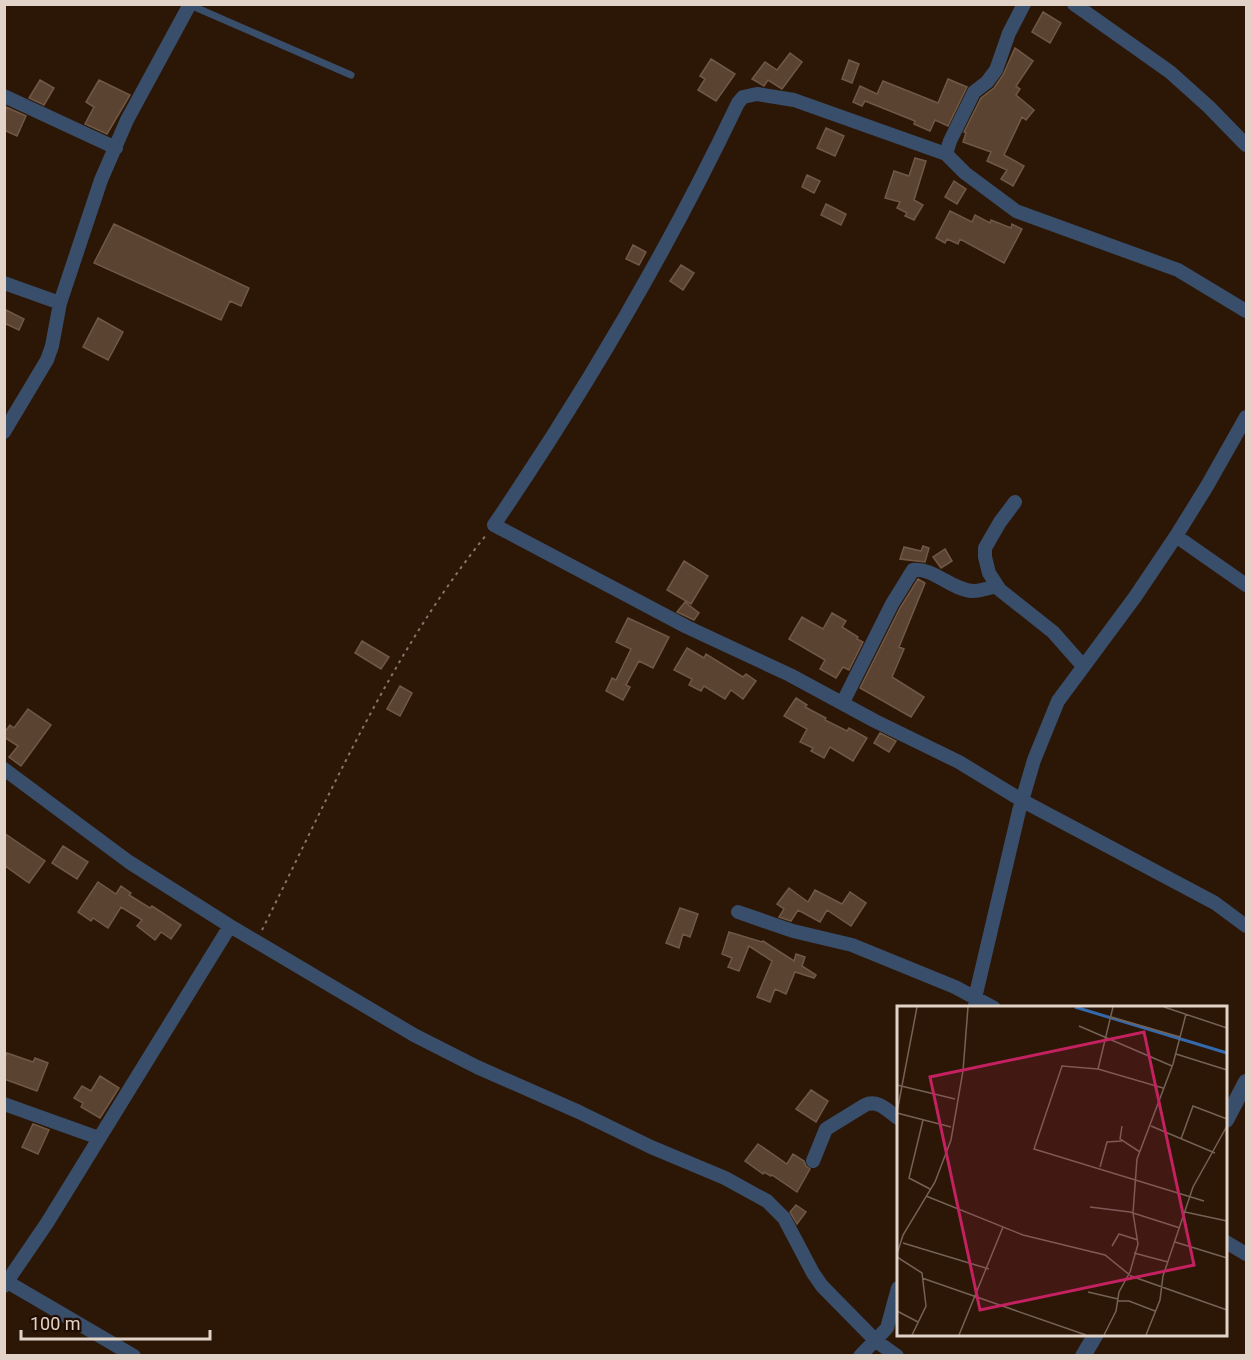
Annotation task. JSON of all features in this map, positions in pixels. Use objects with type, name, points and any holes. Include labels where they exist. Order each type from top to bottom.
[{"type":"street","points":[[946,154],[974,92],[987,82],[996,70],[1009,33],[1024,4]]},
{"type":"street","points":[[1074,4],[1170,72],[1246,145]]},
{"type":"street","points":[[4,432],[47,360],[60,303],[101,180],[130,115],[190,5]]},
{"type":"street","points":[[1246,311],[1172,268],[1016,211],[965,173],[946,154],[794,100],[758,94],[743,97],[664,247],[583,390],[494,525],[687,627],[729,645],[843,702],[875,721],[960,762],[1023,801],[1215,903],[1246,926]]},
{"type":"street","points":[[4,96],[116,148]]},
{"type":"street","points":[[4,283],[60,303]]},
{"type":"street","points":[[738,912],[793,932],[852,945],[955,987],[975,1003],[1034,760],[1058,701],[1135,597],[1176,536],[1246,417]]},
{"type":"street","points":[[1016,502],[1000,522],[985,548],[989,573],[997,586],[1053,632],[1083,666]]},
{"type":"street","points":[[1176,536],[1246,585]]},
{"type":"street","points":[[843,702],[892,604],[913,570],[926,572],[967,590],[981,590],[997,586]]},
{"type":"street","points":[[4,769],[129,862],[230,926],[414,1035],[477,1067],[651,1147],[725,1178],[767,1201],[784,1218],[822,1286],[876,1341],[897,1356]]},
{"type":"street","points":[[134,1356],[6,1282],[99,1138],[230,926]]},
{"type":"street","points":[[1227,1117],[1246,1082]]},
{"type":"street","points":[[813,1161],[826,1129],[865,1105],[870,1103],[880,1105],[897,1117]]},
{"type":"street","points":[[4,1104],[99,1138]]},
{"type":"street","points":[[1227,1243],[1246,1254]]},
{"type":"street","points":[[860,1356],[890,1323],[897,1292]]},
{"type":"street","points":[[1083,1356],[1095,1336]]},
{"type":"lane","points":[[190,5],[351,75]]},
{"type":"path","points":[[257,941],[358,739],[426,618],[494,525]]},
{"type":"building","points":[[1043,12],[1061,23],[1050,43],[1032,32]]},
{"type":"building","points":[[1015,48],[1033,61],[1016,86],[1020,89],[1016,95],[1034,110],[1026,120],[1022,117],[1004,155],[1024,166],[1013,186],[1001,179],[1007,170],[987,161],[991,152],[963,142],[966,133],[964,132],[981,98],[994,88],[1003,75]]},
{"type":"building","points":[[790,53],[802,62],[782,89],[768,80],[764,86],[752,79],[765,62],[777,70]]},
{"type":"building","points":[[711,59],[735,74],[716,101],[698,90],[705,79],[700,76]]},
{"type":"building","points":[[849,60],[859,64],[852,83],[842,79]]},
{"type":"building","points":[[948,79],[967,87],[948,126],[935,120],[930,131],[914,124],[915,121],[865,101],[862,106],[853,102],[860,86],[877,94],[883,81],[938,103]]},
{"type":"building","points":[[40,80],[54,88],[44,105],[29,98]]},
{"type":"building","points":[[99,80],[130,95],[107,134],[85,124],[94,107],[86,102]]},
{"type":"building","points":[[6,107],[26,116],[17,136],[4,130]]},
{"type":"building","points":[[826,128],[844,136],[835,156],[817,148]]},
{"type":"building","points":[[915,158],[926,161],[914,200],[923,205],[914,220],[905,216],[907,213],[897,208],[900,202],[885,198],[894,171],[909,176]]},
{"type":"building","points":[[807,175],[820,181],[814,193],[802,187]]},
{"type":"building","points":[[954,181],[966,189],[957,204],[945,197]]},
{"type":"building","points":[[826,204],[846,214],[841,225],[821,215]]},
{"type":"building","points":[[950,211],[972,222],[975,215],[990,223],[991,220],[1011,228],[1012,224],[1022,229],[1004,263],[960,239],[958,244],[947,239],[945,243],[936,238]]},
{"type":"building","points":[[114,224],[249,288],[241,306],[230,301],[221,320],[94,263]]},
{"type":"building","points":[[633,245],[646,252],[639,265],[626,259]]},
{"type":"building","points":[[681,265],[694,273],[683,290],[670,281]]},
{"type":"building","points":[[4,309],[24,319],[19,330],[4,323]]},
{"type":"building","points":[[98,318],[123,332],[108,360],[83,347]]},
{"type":"building","points":[[923,546],[929,548],[925,562],[900,559],[904,547],[921,551]]},
{"type":"building","points":[[945,549],[952,561],[941,568],[933,557]]},
{"type":"building","points":[[684,561],[708,576],[691,604],[667,590]]},
{"type":"building","points":[[918,579],[925,583],[899,647],[904,649],[892,677],[924,697],[911,717],[860,688],[900,608]]},
{"type":"building","points":[[685,602],[699,613],[694,620],[677,612]]},
{"type":"building","points":[[832,613],[846,621],[842,627],[863,642],[849,670],[843,667],[836,678],[820,669],[825,660],[789,639],[802,617],[823,629]]},
{"type":"building","points":[[628,618],[669,637],[653,668],[639,661],[626,685],[630,687],[623,700],[606,691],[612,678],[616,680],[631,649],[616,642]]},
{"type":"building","points":[[362,641],[389,657],[381,669],[355,653]]},
{"type":"building","points":[[687,648],[704,658],[706,654],[743,677],[746,674],[756,681],[743,699],[731,690],[725,699],[704,686],[701,691],[689,685],[692,679],[674,670]]},
{"type":"building","points":[[400,686],[412,693],[400,716],[387,709]]},
{"type":"building","points":[[796,698],[807,705],[805,707],[826,718],[825,720],[847,731],[849,728],[867,738],[853,761],[830,747],[824,758],[811,751],[813,748],[800,742],[807,729],[784,716]]},
{"type":"building","points":[[28,709],[51,725],[21,766],[9,757],[18,746],[4,737],[4,733],[10,725],[14,728]]},
{"type":"building","points":[[880,733],[896,741],[889,752],[874,743]]},
{"type":"building","points":[[4,833],[45,861],[29,883],[4,865]]},
{"type":"building","points":[[63,846],[88,862],[77,879],[52,863]]},
{"type":"building","points":[[98,882],[116,894],[121,886],[131,893],[129,895],[150,908],[152,906],[181,925],[171,939],[161,932],[155,940],[137,926],[142,920],[121,907],[108,928],[93,918],[91,921],[78,912]]},
{"type":"building","points":[[789,888],[808,902],[815,890],[842,904],[850,892],[866,903],[851,926],[827,910],[820,922],[798,910],[791,921],[779,917],[784,909],[777,904]]},
{"type":"building","points":[[680,908],[698,914],[690,937],[683,934],[679,948],[666,943]]},
{"type":"building","points":[[729,932],[763,941],[794,961],[796,954],[805,957],[802,966],[816,975],[814,978],[795,972],[786,994],[775,989],[770,1002],[757,997],[772,961],[749,946],[739,971],[728,967],[732,958],[722,954]]},
{"type":"building","points":[[7,1053],[33,1062],[35,1058],[48,1063],[37,1091],[4,1079],[4,1060]]},
{"type":"building","points":[[100,1076],[119,1088],[100,1118],[81,1107],[83,1103],[74,1098],[82,1086],[91,1091]]},
{"type":"building","points":[[811,1090],[828,1101],[816,1122],[796,1109]]},
{"type":"building","points":[[33,1124],[49,1130],[38,1154],[22,1147]]},
{"type":"building","points":[[758,1144],[787,1164],[793,1154],[804,1161],[810,1169],[797,1192],[772,1175],[764,1172],[763,1174],[745,1161]]},
{"type":"building","points":[[796,1205],[806,1212],[797,1224],[790,1212]]}]
